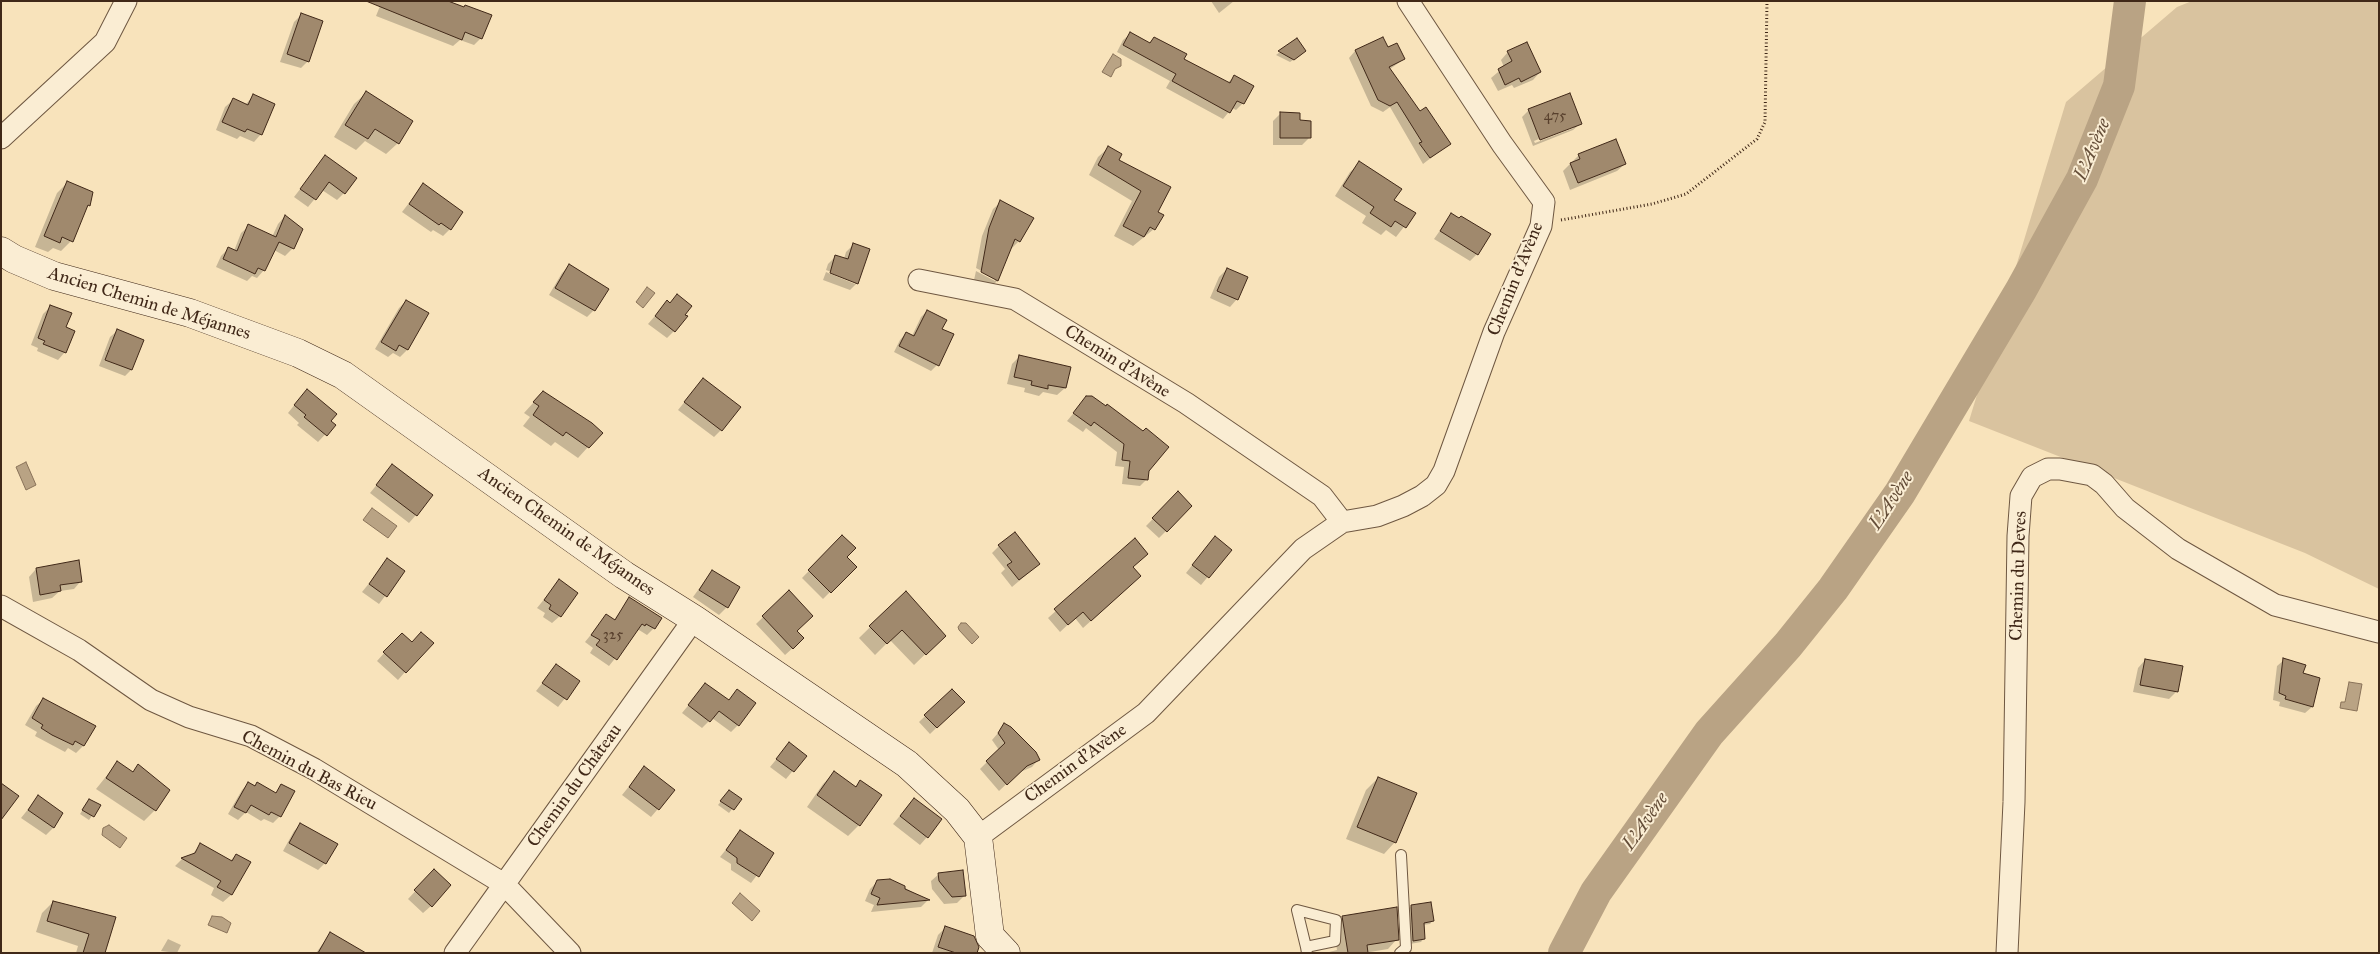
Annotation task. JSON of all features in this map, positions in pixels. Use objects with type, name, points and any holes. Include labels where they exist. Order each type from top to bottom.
[{"type":"street","points":[[1,138],[105,42],[126,1]]},
{"type":"street","name":"Chemin d'Avène","points":[[978,837],[1146,713],[1303,549],[1342,522],[1377,516],[1422,496],[1436,485],[1444,471],[1494,332],[1541,226],[1544,202],[1502,144],[1408,1]]},
{"type":"street","name":"Ancien Chemin de Méjannes","points":[[1,251],[14,259],[54,276],[190,313],[298,354],[343,375],[624,575],[694,619],[908,764],[957,810],[978,837]]},
{"type":"street","name":"Chemin d'Avène","points":[[919,280],[1015,299],[1186,404],[1322,496],[1342,522]]},
{"type":"street","name":"Chemin du Deves","points":[[2007,953],[2014,802],[2018,536],[2022,496],[2032,477],[2048,469],[2060,469],[2092,475],[2104,484],[2125,508],[2178,549],[2275,606],[2379,632]]},
{"type":"street","name":"Chemin du Bas Rieu","points":[[1,606],[79,650],[151,700],[189,717],[251,736],[314,770],[504,884],[570,953]]},
{"type":"street","name":"Chemin du Château","points":[[455,953],[694,619]]},
{"type":"street","points":[[978,837],[990,936],[1006,953]]},
{"type":"lane","points":[[1400,953],[1406,948],[1402,855]]},
{"type":"lane","points":[[1297,910],[1336,920],[1335,941],[1306,950],[1297,910]]},
{"type":"path","points":[[1541,226],[1652,204],[1686,194],[1757,139],[1765,122],[1767,1]]},
{"type":"shaded area","points":[[2192,1],[2379,1],[2379,589],[2305,553],[1969,421],[2066,102],[2177,7]]},
{"type":"shaded area","points":[[1113,54],[1121,59],[1121,66],[1115,69],[1111,77],[1102,72]]},
{"type":"shaded area","points":[[647,287],[655,293],[643,308],[636,302]]},
{"type":"shaded area","points":[[26,462],[36,485],[26,490],[16,467]]},
{"type":"shaded area","points":[[372,508],[397,526],[388,538],[363,520]]},
{"type":"shaded area","points":[[961,623],[966,623],[979,637],[972,644],[959,630],[958,627]]},
{"type":"shaded area","points":[[2349,682],[2362,684],[2357,711],[2340,708],[2341,702],[2345,702]]},
{"type":"shaded area","points":[[109,825],[127,838],[120,848],[102,835],[103,828]]},
{"type":"shaded area","points":[[740,893],[760,911],[752,921],[732,903]]},
{"type":"shaded area","points":[[212,916],[222,917],[231,923],[227,933],[208,925]]},
{"type":"building","points":[[366,1],[448,1],[492,15],[482,39],[465,32],[462,40]]},
{"type":"building","points":[[301,13],[323,21],[309,62],[287,54]]},
{"type":"building","points":[[1130,32],[1150,43],[1154,37],[1187,54],[1184,59],[1230,83],[1234,75],[1254,86],[1244,104],[1237,101],[1230,113],[1172,81],[1176,74],[1123,45]]},
{"type":"building","points":[[1383,37],[1388,47],[1397,43],[1405,59],[1389,67],[1420,111],[1426,107],[1451,144],[1430,158],[1419,143],[1422,142],[1397,102],[1390,106],[1378,100],[1355,50]]},
{"type":"building","points":[[1297,38],[1306,51],[1294,60],[1278,51]]},
{"type":"building","points":[[1527,42],[1541,72],[1521,82],[1519,78],[1505,85],[1498,69],[1512,61],[1507,51]]},
{"type":"building","points":[[366,91],[413,121],[399,144],[375,129],[368,139],[345,125]]},
{"type":"building","points":[[1570,93],[1582,124],[1540,140],[1528,109]]},
{"type":"building","points":[[253,94],[275,104],[262,135],[247,129],[245,132],[222,122],[233,98],[248,105]]},
{"type":"building","points":[[1280,112],[1300,113],[1300,120],[1311,121],[1311,138],[1280,138]]},
{"type":"building","points":[[1616,139],[1626,164],[1578,183],[1570,163],[1580,159],[1578,154]]},
{"type":"building","points":[[1108,146],[1122,154],[1119,160],[1171,187],[1158,212],[1164,215],[1155,230],[1150,227],[1144,237],[1123,226],[1141,191],[1098,165]]},
{"type":"building","points":[[325,155],[357,178],[345,194],[329,182],[316,200],[300,189]]},
{"type":"building","points":[[1359,161],[1402,189],[1394,200],[1416,213],[1406,228],[1395,221],[1391,227],[1370,213],[1374,207],[1343,186]]},
{"type":"building","points":[[67,181],[93,192],[90,206],[88,205],[73,242],[62,237],[60,243],[44,236]]},
{"type":"building","points":[[423,183],[463,212],[451,230],[441,223],[439,225],[409,204]]},
{"type":"building","points":[[1000,200],[1034,218],[1020,242],[1015,239],[998,281],[981,272],[989,228]]},
{"type":"building","points":[[1451,213],[1459,218],[1461,216],[1491,234],[1478,255],[1440,231]]},
{"type":"building","points":[[285,215],[303,229],[294,249],[279,242],[265,271],[258,268],[255,274],[223,259],[228,247],[237,251],[248,224],[276,237]]},
{"type":"building","points":[[853,243],[870,249],[858,284],[830,273],[835,255],[848,259]]},
{"type":"building","points":[[569,264],[609,289],[595,311],[555,288]]},
{"type":"building","points":[[1227,268],[1248,277],[1238,300],[1217,291]]},
{"type":"building","points":[[677,294],[692,306],[685,315],[688,316],[675,332],[655,316],[667,300],[670,303]]},
{"type":"building","points":[[406,300],[429,313],[408,350],[399,345],[396,351],[381,342]]},
{"type":"building","points":[[50,305],[72,313],[66,327],[75,331],[66,353],[43,344],[45,341],[38,338]]},
{"type":"building","points":[[927,310],[947,320],[942,329],[954,334],[939,366],[899,346],[906,332],[914,336]]},
{"type":"building","points":[[117,329],[144,340],[132,370],[105,360]]},
{"type":"building","points":[[1019,355],[1071,367],[1066,388],[1048,385],[1048,389],[1031,385],[1032,381],[1014,377]]},
{"type":"building","points":[[703,378],[741,407],[722,431],[684,402]]},
{"type":"building","points":[[307,389],[337,414],[331,421],[336,425],[327,436],[304,417],[306,415],[294,405]]},
{"type":"building","points":[[543,391],[592,423],[603,433],[589,448],[566,432],[563,436],[533,415],[539,406],[533,402]]},
{"type":"building","points":[[1086,396],[1092,396],[1106,406],[1107,404],[1143,431],[1146,428],[1169,447],[1149,471],[1148,480],[1128,478],[1130,461],[1122,460],[1124,444],[1094,422],[1091,426],[1073,413]]},
{"type":"building","points":[[392,464],[433,495],[417,516],[376,485]]},
{"type":"building","points":[[1178,491],[1192,506],[1167,532],[1152,518]]},
{"type":"building","points":[[1015,532],[1040,564],[1019,580],[1007,565],[1012,562],[998,545]]},
{"type":"building","points":[[842,535],[856,548],[847,557],[857,567],[831,593],[808,570]]},
{"type":"building","points":[[1215,536],[1232,550],[1209,578],[1192,565]]},
{"type":"building","points":[[1135,538],[1148,554],[1133,567],[1141,576],[1091,621],[1083,612],[1068,625],[1054,609]]},
{"type":"building","points":[[387,558],[405,571],[387,597],[369,584]]},
{"type":"building","points":[[79,560],[82,582],[60,585],[61,591],[40,595],[36,568]]},
{"type":"building","points":[[712,570],[740,587],[728,608],[699,590]]},
{"type":"building","points":[[559,579],[578,593],[561,617],[549,609],[551,605],[544,600]]},
{"type":"building","points":[[789,590],[813,616],[797,631],[804,638],[793,649],[762,616]]},
{"type":"building","points":[[906,591],[946,636],[926,655],[902,630],[887,644],[869,626]]},
{"type":"building","points":[[629,597],[662,618],[655,629],[642,624],[617,660],[596,645],[600,640],[591,635],[606,614],[615,620]]},
{"type":"building","points":[[421,632],[434,643],[406,673],[383,652],[402,633],[412,642]]},
{"type":"building","points":[[2283,658],[2306,665],[2303,673],[2320,678],[2313,707],[2285,699],[2286,696],[2279,693]]},
{"type":"building","points":[[2145,659],[2183,666],[2178,692],[2140,685]]},
{"type":"building","points":[[556,664],[580,681],[567,700],[542,683]]},
{"type":"building","points":[[705,683],[729,700],[737,689],[756,703],[739,726],[719,711],[710,722],[688,705]]},
{"type":"building","points":[[952,689],[965,702],[937,728],[924,715]]},
{"type":"building","points":[[43,698],[96,726],[84,746],[75,741],[73,745],[52,735],[41,728],[43,725],[32,718]]},
{"type":"building","points":[[1004,723],[1011,727],[1036,752],[1040,760],[1027,766],[1007,785],[986,761],[1005,743],[998,733]]},
{"type":"building","points":[[789,742],[807,756],[794,772],[776,759]]},
{"type":"building","points":[[117,761],[133,772],[138,764],[170,790],[156,811],[106,778]]},
{"type":"building","points":[[644,766],[675,790],[659,810],[629,787]]},
{"type":"building","points":[[834,771],[856,787],[860,780],[882,795],[860,826],[817,795]]},
{"type":"building","points":[[1378,777],[1417,793],[1396,843],[1357,827]]},
{"type":"building","points":[[248,782],[255,786],[257,782],[276,793],[281,784],[295,791],[281,817],[271,812],[269,815],[251,805],[246,813],[234,807]]},
{"type":"building","points":[[1,783],[19,796],[1,820]]},
{"type":"building","points":[[729,790],[742,799],[734,810],[720,801]]},
{"type":"building","points":[[38,795],[63,813],[54,828],[28,810]]},
{"type":"building","points":[[914,798],[942,819],[928,838],[900,816]]},
{"type":"building","points":[[89,799],[101,805],[94,817],[82,810]]},
{"type":"building","points":[[300,823],[338,844],[326,864],[289,843]]},
{"type":"building","points":[[740,830],[774,853],[759,877],[737,863],[737,858],[726,850]]},
{"type":"building","points":[[200,843],[232,861],[236,854],[251,862],[232,895],[217,887],[221,881],[181,858],[195,853]]},
{"type":"building","points":[[434,869],[451,885],[432,907],[414,890]]},
{"type":"building","points":[[963,870],[966,896],[952,897],[939,881],[938,873]]},
{"type":"building","points":[[890,879],[905,886],[905,889],[930,900],[877,905],[880,898],[871,894],[877,880]]},
{"type":"building","points":[[53,901],[116,917],[105,953],[83,953],[89,934],[47,921]]},
{"type":"building","points":[[1431,902],[1434,921],[1424,923],[1425,939],[1413,941],[1411,905]]},
{"type":"building","points":[[1397,907],[1399,940],[1367,945],[1368,953],[1348,953],[1342,916]]},
{"type":"building","points":[[945,926],[974,936],[979,947],[977,953],[956,953],[938,947]]},
{"type":"building","points":[[330,932],[366,953],[318,953]]},
{"type":"waterway","name":"L'Avène","points":[[1564,953],[1596,892],[1709,733],[1788,645],[1833,589],[1900,493],[2021,290],[2082,179],[2119,86],[2130,1]]}]
